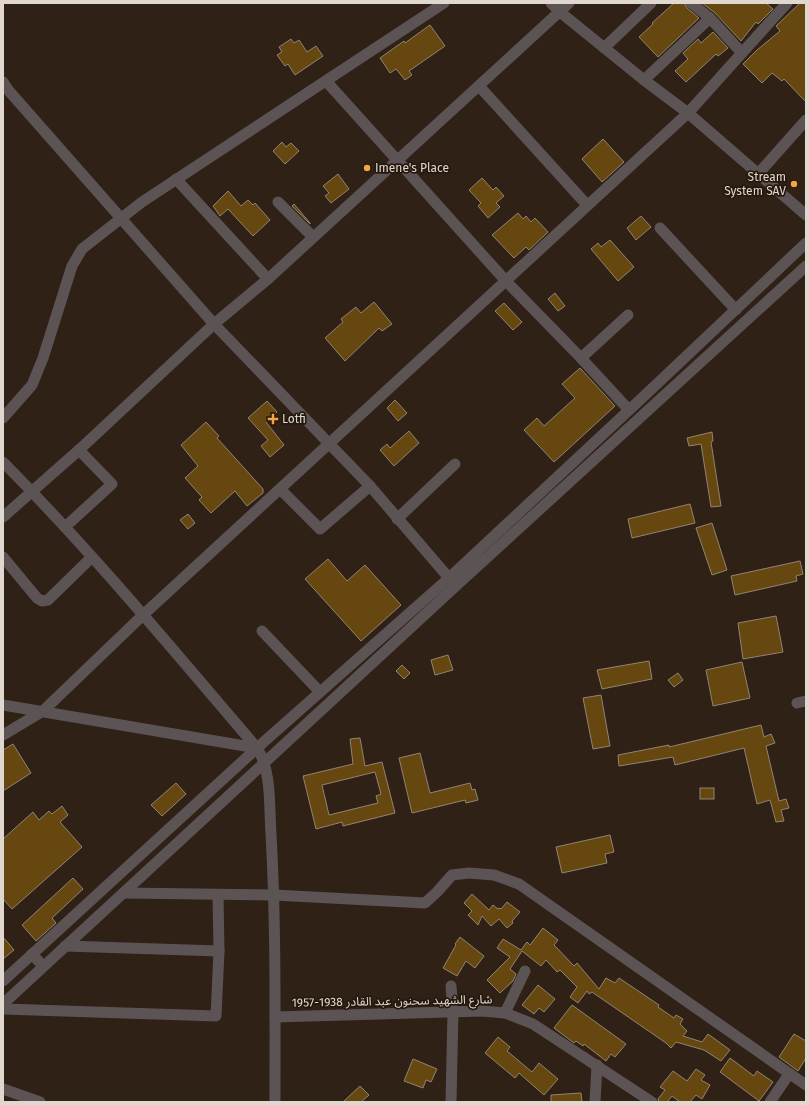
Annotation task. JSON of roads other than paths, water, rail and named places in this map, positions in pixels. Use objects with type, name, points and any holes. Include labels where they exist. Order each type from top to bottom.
[{"type":"street","points":[[3,418],[32,385],[43,358],[72,266],[82,249],[142,202],[444,3]]},
{"type":"street","points":[[551,3],[604,48],[688,113],[806,215]]},
{"type":"street","points":[[3,517],[79,450],[214,324],[268,279],[569,3]]},
{"type":"street","points":[[604,48],[651,3]]},
{"type":"street","points":[[691,3],[710,18],[742,53]]},
{"type":"street","points":[[3,735],[43,711],[143,615],[688,113],[786,3]]},
{"type":"street","points":[[644,80],[710,18]]},
{"type":"street","points":[[326,81],[505,280],[629,410]]},
{"type":"street","points":[[3,82],[9,91],[214,324],[370,486],[453,581]]},
{"type":"street","points":[[479,86],[587,205]]},
{"type":"street","points":[[758,174],[806,120]]},
{"type":"street","points":[[176,179],[268,279]]},
{"type":"street","points":[[278,202],[313,237]]},
{"type":"street","points":[[660,228],[736,310]]},
{"type":"street","points":[[3,1004],[264,763],[629,410],[806,243]]},
{"type":"street","points":[[3,981],[257,748],[320,692],[453,581],[806,266]]},
{"type":"street","points":[[581,358],[628,315]]},
{"type":"street","points":[[65,527],[112,484],[79,450]]},
{"type":"street","points":[[3,462],[65,527],[143,615],[262,755],[268,784],[274,895],[275,1102]]},
{"type":"street","points":[[397,518],[455,464]]},
{"type":"street","points":[[280,488],[320,529],[370,486]]},
{"type":"street","points":[[3,557],[37,598],[42,601],[48,600],[92,558]]},
{"type":"street","points":[[262,631],[320,692]]},
{"type":"street","points":[[3,705],[257,748]]},
{"type":"street","points":[[124,893],[274,895],[425,903],[452,875],[469,873],[494,875],[519,884],[788,1074],[806,1085]]},
{"type":"street","points":[[3,1009],[216,1016],[218,894]]},
{"type":"street","points":[[65,946],[218,951]]},
{"type":"street","points":[[32,954],[44,966]]},
{"type":"street","points":[[505,1013],[525,971]]},
{"type":"street","points":[[451,986],[453,1011],[451,1102]]},
{"type":"street","name":"شارع الشهيد سحنون عبد القادر 1938-1957","points":[[275,1016],[482,1010],[505,1013],[534,1024],[652,1102]]},
{"type":"street","points":[[595,1102],[596,1065]]},
{"type":"street","points":[[770,1102],[788,1074]]},
{"type":"street","points":[[3,1089],[40,1102]]},
{"type":"place","name":"Imene's Place","points":[[367,168]]},
{"type":"place","name":"Stream System SAV","points":[[794,184]]},
{"type":"place","name":"Lotfi","points":[[273,419]]}]
